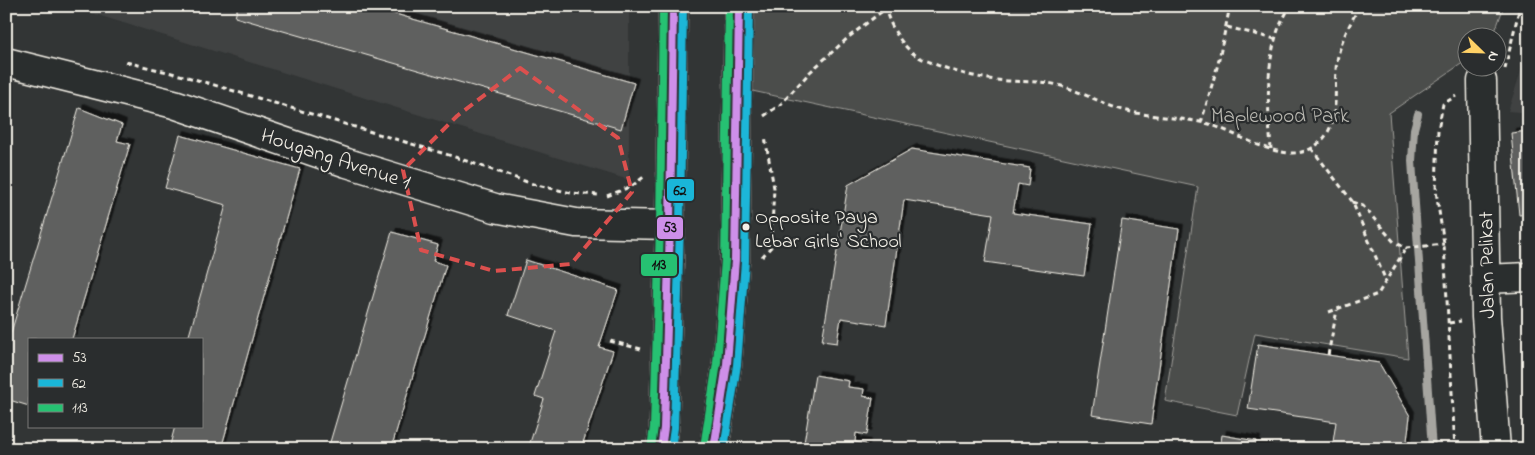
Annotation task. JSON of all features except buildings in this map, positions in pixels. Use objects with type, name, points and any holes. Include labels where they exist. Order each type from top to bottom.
[{"type":"street","points":[[661,449],[664,428],[670,226],[673,6]]},
{"type":"street","points":[[714,449],[727,364],[735,260],[740,6]]},
{"type":"street","name":"Hougang Avenue 1","points":[[6,62],[174,104],[347,163],[495,208],[576,223],[670,226]]},
{"type":"street","name":"Jalan Pelikat","points":[[1482,81],[1486,317],[1496,449]]},
{"type":"street","points":[[1486,279],[1529,277]]},
{"type":"path","points":[[1202,123],[1227,27],[1230,6]]},
{"type":"path","points":[[1271,149],[1268,91],[1271,53],[1278,28],[1290,6]]},
{"type":"path","points":[[762,108],[762,117],[781,104],[810,72],[885,8],[891,24],[901,41],[916,56],[950,71],[996,80],[1049,83],[1071,89],[1123,110],[1207,124],[1271,149],[1284,152],[1299,152],[1312,148],[1323,139],[1331,126],[1336,103],[1336,62],[1341,43],[1360,6]]},
{"type":"path","points":[[1227,27],[1275,39]]},
{"type":"path","points":[[118,61],[184,76],[452,156],[533,184],[571,193],[608,196],[632,186],[651,170]]},
{"type":"path","points":[[761,258],[771,247],[774,188],[765,135]]},
{"type":"path","points":[[1312,148],[1352,201],[1386,281]]},
{"type":"path","points":[[1352,201],[1363,206],[1394,242],[1406,248],[1444,244]]},
{"type":"path","points":[[1329,312],[1378,294],[1406,248]]},
{"type":"path","points":[[1328,355],[1337,309]]},
{"type":"path","points":[[610,341],[645,350]]},
{"type":"highlighted area","points":[[520,68],[618,138],[632,192],[571,264],[494,271],[421,250],[403,170],[457,116]]},
{"type":"shaded area","points":[[69,6],[629,6],[629,180]]},
{"type":"shaded area","points":[[1529,47],[1529,113],[1508,111]]},
{"type":"green space","name":"Maplewood Park","points":[[744,6],[1504,6],[1496,28],[1458,28],[1458,66],[1389,113],[1408,358],[1255,333],[1237,415],[1165,401],[1198,187],[743,89]]},
{"type":"waterway","points":[[1418,114],[1414,129],[1412,161],[1432,449]]},
{"type":"transit line","name":"113","points":[[651,448],[654,427],[660,225],[663,6]]},
{"type":"transit line","name":"53","points":[[661,449],[664,428],[670,225],[673,6]]},
{"type":"transit line","name":"62","points":[[671,449],[674,428],[680,225],[683,6]]},
{"type":"transit line","name":"113","points":[[704,447],[717,363],[725,260],[729,6]]},
{"type":"transit line","name":"53","points":[[714,449],[727,364],[735,260],[739,6]]},
{"type":"transit line","name":"62","points":[[724,449],[737,365],[745,261],[749,6]]},
{"type":"place","name":"Opposite Paya Lebar Girls' School","points":[[746,227]]}]
